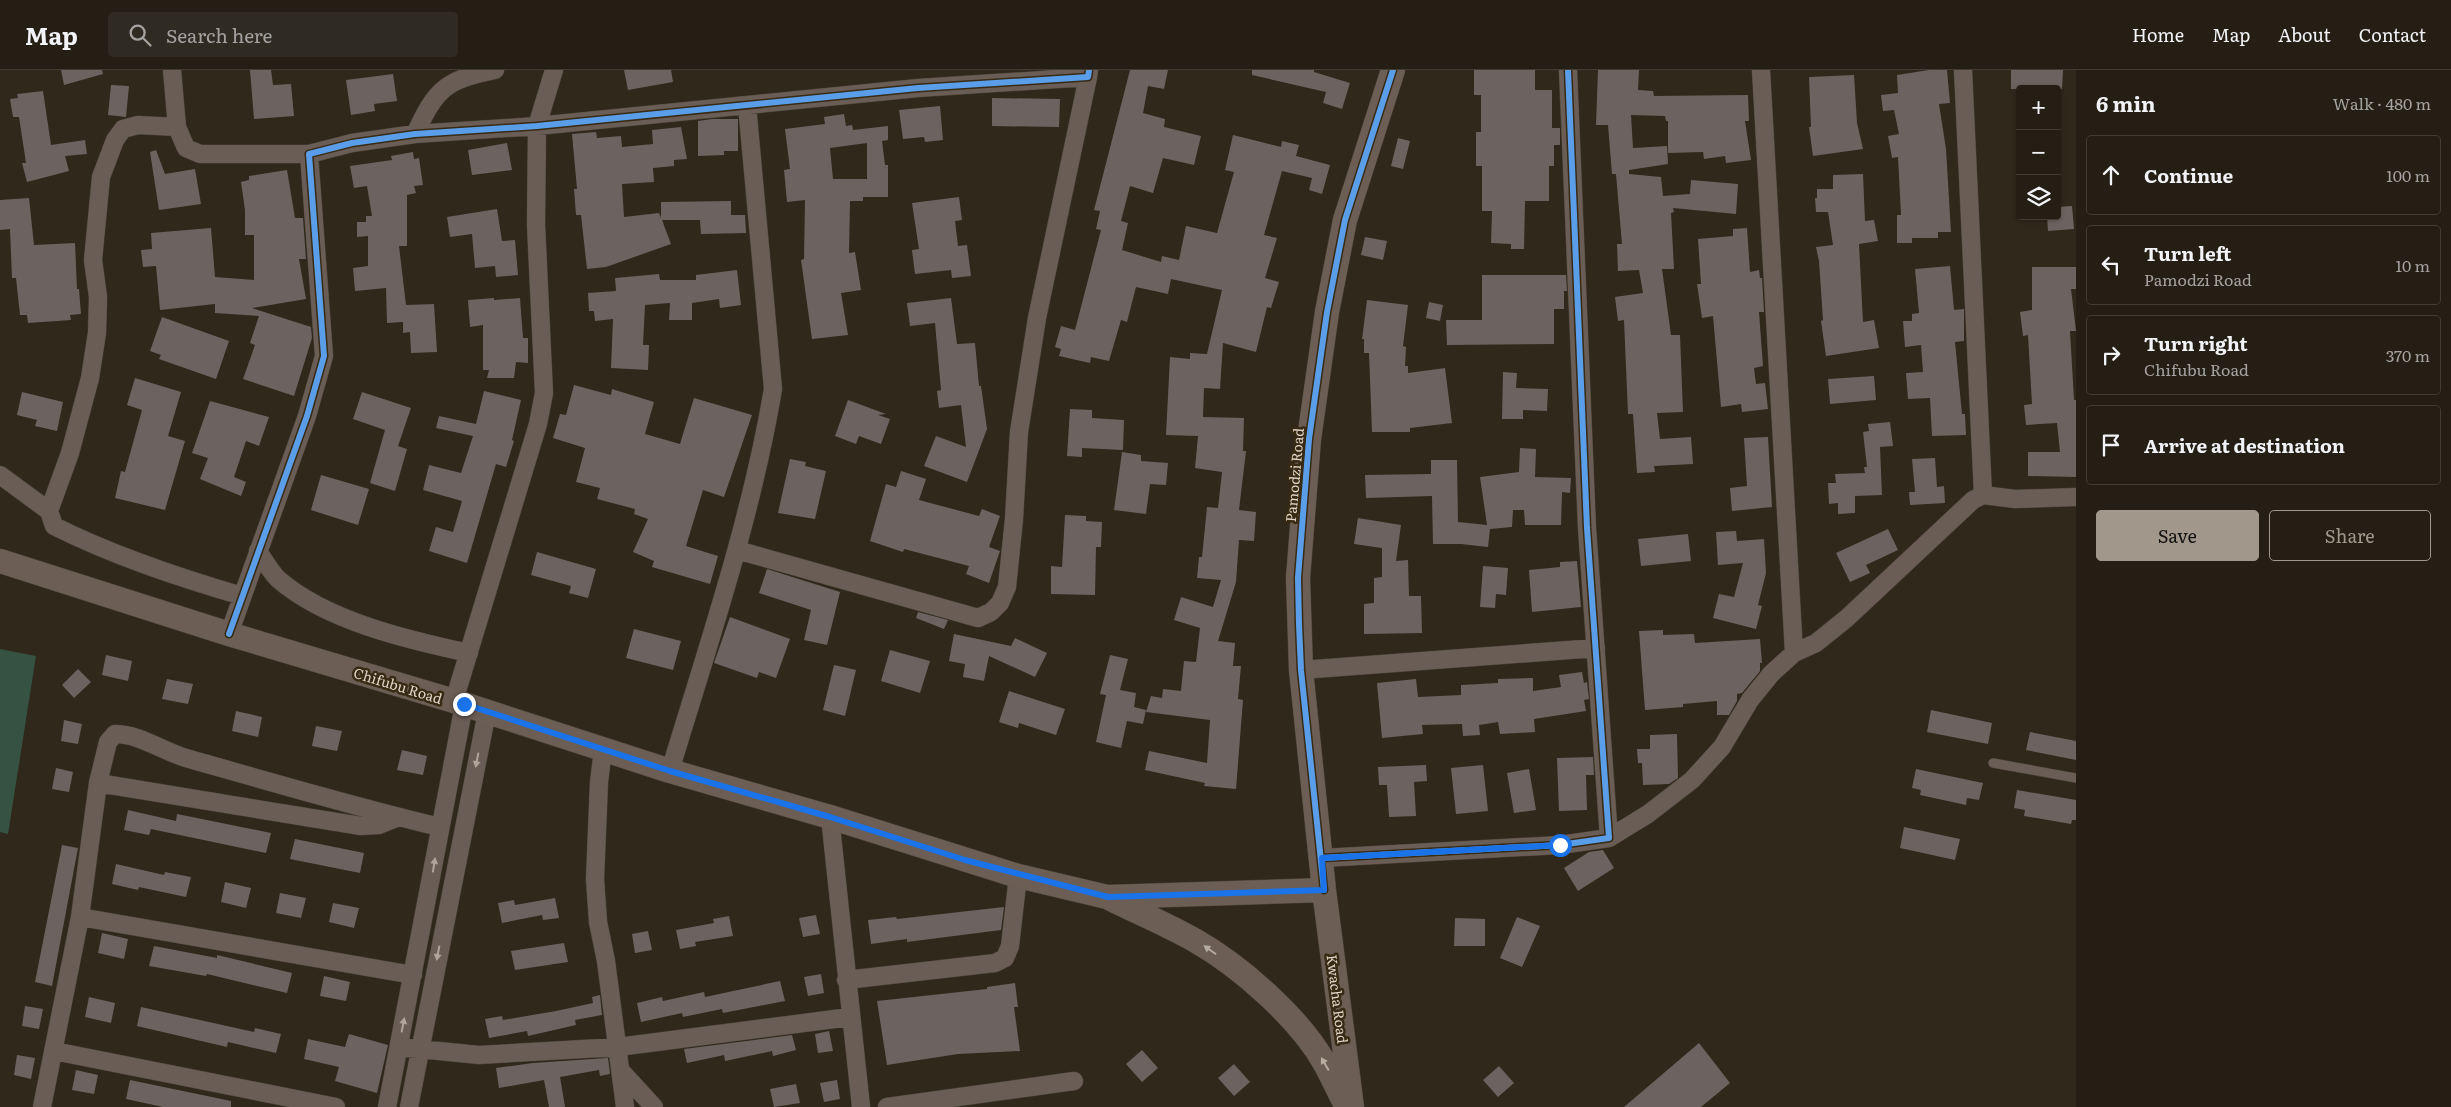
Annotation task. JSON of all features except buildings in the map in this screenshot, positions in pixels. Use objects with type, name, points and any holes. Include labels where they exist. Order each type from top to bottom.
[{"type":"main road","name":"Pamodzi Road","points":[[1324,890],[1301,670],[1298,578],[1309,439],[1327,312],[1345,220],[1393,70]]},
{"type":"main road","name":"Chifubu Road","points":[[0,561],[229,634],[459,703],[670,771],[830,817],[1018,876],[1108,897],[1324,890]]},
{"type":"main road","name":"Kwacha Road","points":[[1324,890],[1352,1107]]},
{"type":"main road","points":[[1108,897],[1197,941],[1229,964],[1279,1006],[1303,1032],[1324,1062],[1347,1107]]},
{"type":"street","points":[[172,70],[177,127],[186,148],[200,154],[309,154],[352,143],[415,134],[536,126],[747,104],[1089,74],[1035,327],[1019,432],[1014,519],[1007,587],[1000,603],[990,612],[978,618],[737,550]]},
{"type":"street","points":[[415,134],[427,108],[443,88],[495,70]]},
{"type":"street","points":[[387,1107],[425,914],[459,703],[469,653],[538,424],[544,393],[536,225],[536,126],[554,70]]},
{"type":"street","points":[[1568,70],[1587,528],[1609,838]]},
{"type":"street","points":[[1761,70],[1794,652]]},
{"type":"street","points":[[1962,70],[1983,495]]},
{"type":"street","points":[[670,771],[737,550],[766,429],[773,389],[747,104]]},
{"type":"street","points":[[49,510],[70,453],[90,378],[97,333],[98,297],[93,260],[101,177],[106,160],[115,140],[124,129],[138,125],[177,127]]},
{"type":"street","points":[[229,634],[308,416],[324,356],[309,154]]},
{"type":"street","points":[[0,475],[49,510],[54,526],[97,547],[172,575],[242,596]]},
{"type":"street","points":[[1322,858],[1560,845],[1609,838],[1648,814],[1692,780],[1722,747],[1750,700],[1794,652],[1816,643],[1847,618],[1931,536],[1973,500],[1983,495],[2015,498],[2076,496]]},
{"type":"street","points":[[258,551],[277,578],[296,592],[335,613],[369,627],[418,642],[469,653]]},
{"type":"street","points":[[1301,670],[1596,648]]},
{"type":"street","points":[[409,1107],[487,712]]},
{"type":"street","points":[[42,1107],[80,917],[98,783],[108,742],[115,734],[128,734],[182,757],[440,827]]},
{"type":"street","points":[[603,750],[599,782],[595,879],[598,922],[606,962],[625,1107]]},
{"type":"street","points":[[98,783],[361,826],[379,825],[399,817]]},
{"type":"street","points":[[830,817],[861,1107]]},
{"type":"street","points":[[846,980],[995,963],[1005,958],[1010,946],[1018,876]]},
{"type":"street","points":[[425,914],[446,917]]},
{"type":"street","points":[[80,917],[413,975]]},
{"type":"street","points":[[399,1047],[479,1056],[618,1047],[850,1017]]},
{"type":"street","points":[[54,1050],[272,1100],[336,1107]]},
{"type":"street","points":[[621,1071],[654,1107]]},
{"type":"street","points":[[887,1107],[1074,1081]]},
{"type":"lane","points":[[1993,763],[2076,778]]},
{"type":"green space","points":[[0,649],[36,656],[8,834],[0,832]]},
{"type":"cycle path","points":[[229,634],[307,416],[324,356],[309,154],[352,143],[415,134],[537,126],[918,88],[1088,77],[1089,70]]},
{"type":"cycle path","points":[[1324,890],[1301,670],[1299,624],[1298,578],[1309,439],[1327,312],[1345,220],[1393,70]]},
{"type":"cycle path","points":[[1322,858],[1560,845],[1609,838],[1587,528],[1568,70]]},
{"type":"route","points":[[464,704],[670,771],[830,817],[1018,876],[1108,897],[1324,890],[1322,858],[1560,845]]}]
